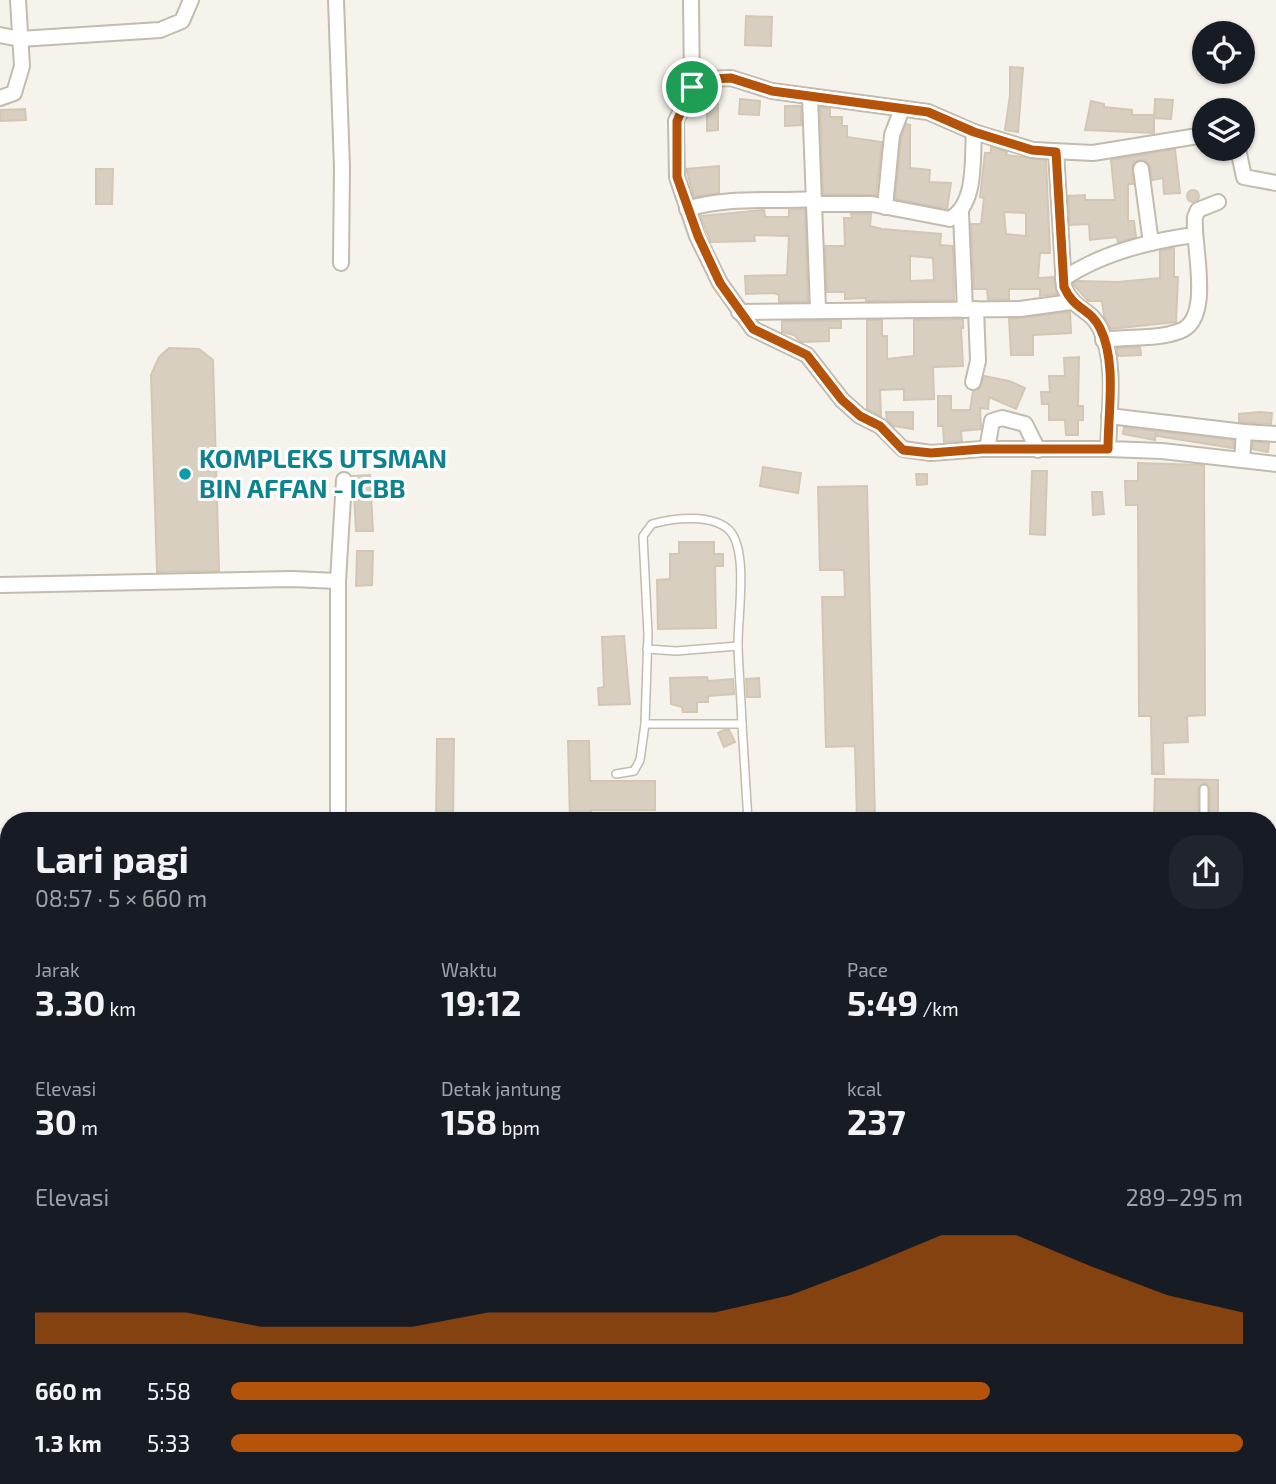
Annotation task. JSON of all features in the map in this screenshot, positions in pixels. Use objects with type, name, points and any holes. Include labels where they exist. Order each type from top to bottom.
[{"type":"street","points":[[0,98],[14,93],[22,66],[18,0]]},
{"type":"street","points":[[0,35],[20,39],[160,30],[182,21],[191,0]]},
{"type":"street","points":[[336,0],[342,167],[341,263]]},
{"type":"street","points":[[691,0],[692,87],[677,121],[677,177],[687,209],[720,283],[738,312],[753,329],[807,355],[842,400],[860,416],[880,426],[903,450],[938,453],[986,449],[1162,451],[1276,464]]},
{"type":"street","points":[[692,87],[711,79],[731,78],[746,85],[810,97],[928,112],[974,132],[1032,150],[1093,153],[1192,137]]},
{"type":"street","points":[[810,97],[818,309]]},
{"type":"street","points":[[885,207],[892,135],[902,108]]},
{"type":"street","points":[[973,382],[978,360],[961,213],[968,197],[974,132]]},
{"type":"street","points":[[1056,152],[1063,279],[1071,302]]},
{"type":"street","points":[[1241,161],[1244,177],[1276,183]]},
{"type":"street","points":[[1141,169],[1151,243]]},
{"type":"street","points":[[687,209],[704,204],[749,200],[885,207],[950,219],[961,213]]},
{"type":"street","points":[[1103,340],[1181,331],[1189,325],[1200,286],[1194,235],[1198,210],[1218,202]]},
{"type":"street","points":[[1063,279],[1082,266],[1151,243],[1194,235]]},
{"type":"street","points":[[738,312],[818,309],[1020,309],[1071,302],[1088,312],[1100,328],[1108,378],[1108,449]]},
{"type":"street","points":[[1108,416],[1276,434]]},
{"type":"street","points":[[986,449],[992,421],[1002,418],[1025,424],[1038,450]]},
{"type":"street","points":[[1242,460],[1244,432]]},
{"type":"street","points":[[338,812],[338,581],[344,480]]},
{"type":"street","points":[[0,585],[292,579],[338,581]]},
{"type":"lane","points":[[615,774],[634,771],[640,760],[645,724],[647,649],[643,536],[652,524],[690,519],[719,524],[735,539],[740,565],[738,646],[747,812]]},
{"type":"lane","points":[[647,649],[676,651],[738,646]]},
{"type":"lane","points":[[645,724],[742,724]]},
{"type":"lane","points":[[1204,789],[1204,812]]},
{"type":"building","points":[[746,16],[772,17],[771,46],[745,45]]},
{"type":"building","points":[[1010,67],[1023,68],[1018,132],[1005,130],[1010,95]]},
{"type":"building","points":[[740,99],[760,101],[759,115],[739,114]]},
{"type":"building","points":[[1155,99],[1173,100],[1171,119],[1154,118]]},
{"type":"building","points":[[1091,101],[1104,104],[1104,107],[1132,110],[1132,115],[1154,115],[1154,133],[1085,130]]},
{"type":"building","points":[[718,104],[718,130],[707,131],[707,105]]},
{"type":"building","points":[[785,106],[801,106],[801,125],[785,126]]},
{"type":"building","points":[[820,107],[830,109],[830,117],[842,117],[842,126],[847,126],[847,137],[882,142],[876,195],[823,194]]},
{"type":"building","points":[[25,109],[26,120],[0,121],[0,110]]},
{"type":"building","points":[[906,124],[910,125],[910,168],[930,170],[929,182],[951,183],[947,209],[895,199],[901,137]]},
{"type":"building","points":[[991,147],[1007,152],[1006,155],[1046,160],[1050,253],[1040,253],[1038,278],[1054,277],[1057,294],[1040,296],[1040,289],[1009,289],[1009,299],[988,300],[987,289],[974,289],[971,224],[981,224],[984,198],[980,197],[985,153],[991,153]],"holes":[[[1004,212],[1026,213],[1026,236],[1006,234]]]},
{"type":"building","points":[[1175,149],[1180,193],[1164,194],[1163,178],[1152,180],[1150,167],[1145,160],[1139,160],[1132,165],[1133,184],[1128,184],[1128,221],[1134,221],[1136,237],[1118,243],[1117,237],[1090,240],[1089,224],[1070,225],[1068,196],[1085,195],[1085,200],[1115,200],[1111,160]]},
{"type":"building","points":[[719,166],[719,193],[694,197],[686,169]]},
{"type":"building","points":[[96,169],[113,169],[112,204],[96,204]]},
{"type":"building","points":[[1188,191],[1198,191],[1198,201],[1188,201]]},
{"type":"building","points":[[805,209],[808,302],[779,302],[779,295],[774,293],[746,294],[745,276],[787,275],[789,236],[754,235],[755,241],[711,242],[700,216],[764,210],[765,217],[789,217],[789,210]]},
{"type":"building","points":[[851,214],[871,214],[870,226],[941,234],[940,245],[953,246],[954,300],[866,301],[866,298],[845,299],[845,292],[827,292],[825,246],[845,246],[844,218],[852,218]],"holes":[[[910,256],[933,258],[934,280],[910,281]]]},
{"type":"building","points":[[1174,248],[1174,277],[1178,277],[1176,322],[1111,329],[1104,316],[1102,301],[1088,301],[1073,284],[1078,281],[1118,282],[1160,278],[1160,251]]},
{"type":"building","points":[[1070,312],[1071,333],[1033,335],[1033,355],[1011,355],[1009,319]]},
{"type":"building","points":[[963,319],[963,366],[933,367],[934,399],[904,400],[904,389],[880,390],[881,416],[867,409],[867,320],[882,320],[882,336],[887,336],[887,359],[914,356],[914,320]]},
{"type":"building","points":[[782,321],[841,321],[841,328],[829,328],[829,341],[801,342],[794,335],[782,332]]},
{"type":"building","points":[[1140,347],[1141,355],[1118,356],[1117,348]]},
{"type":"building","name":"KOMPLEKS UTSMAN BIN AFFAN - ICBB","points":[[169,348],[199,349],[213,360],[219,571],[157,572],[151,375],[159,357]]},
{"type":"building","points":[[1079,357],[1078,406],[1083,406],[1083,420],[1078,420],[1078,435],[1066,435],[1065,420],[1049,420],[1049,404],[1042,404],[1041,392],[1050,392],[1049,376],[1065,376],[1064,358]]},
{"type":"building","points":[[984,376],[1009,381],[1025,388],[1016,409],[989,397],[988,409],[980,408],[981,429],[961,431],[962,441],[944,442],[943,426],[938,426],[938,396],[951,396],[951,410],[970,410],[973,391],[980,388]]},
{"type":"building","points":[[886,412],[913,412],[913,429],[894,426],[887,419]]},
{"type":"building","points":[[1272,413],[1271,424],[1239,422],[1239,414]]},
{"type":"building","points":[[1124,427],[1156,431],[1155,440],[1123,434]]},
{"type":"building","points":[[1158,431],[1234,440],[1233,448],[1157,436]]},
{"type":"building","points":[[1253,442],[1269,443],[1268,452],[1252,449]]},
{"type":"building","points":[[1138,463],[1204,465],[1205,715],[1187,716],[1188,742],[1163,743],[1164,774],[1152,774],[1151,716],[1139,716],[1138,505],[1126,505],[1125,481],[1138,481]]},
{"type":"building","points":[[763,467],[801,473],[798,493],[760,486]]},
{"type":"building","points":[[1032,471],[1047,471],[1045,535],[1030,534]]},
{"type":"building","points":[[916,474],[927,474],[927,484],[917,485]]},
{"type":"building","points":[[370,475],[373,531],[356,531],[353,476]]},
{"type":"building","points":[[867,486],[875,812],[857,812],[855,746],[826,747],[822,597],[845,597],[844,570],[820,570],[818,487]]},
{"type":"building","points":[[1092,492],[1102,492],[1104,514],[1093,515]]},
{"type":"building","points":[[679,542],[714,542],[714,554],[723,554],[723,566],[715,566],[716,628],[658,629],[657,580],[670,579],[670,554],[679,554]]},
{"type":"building","points":[[357,551],[373,551],[372,585],[356,586]]},
{"type":"building","points":[[624,636],[630,704],[599,705],[598,688],[604,687],[602,637]]},
{"type":"building","points":[[707,677],[708,681],[733,679],[734,694],[708,696],[708,702],[697,702],[697,712],[683,712],[682,707],[671,704],[670,678]]},
{"type":"building","points":[[759,678],[760,697],[747,697],[746,679]]},
{"type":"building","points":[[729,730],[735,742],[724,747],[718,733]]},
{"type":"building","points":[[437,739],[454,739],[453,812],[436,812]]},
{"type":"building","points":[[568,741],[589,741],[590,781],[655,781],[655,810],[570,812]]},
{"type":"building","points":[[1155,779],[1218,780],[1218,812],[1210,812],[1210,788],[1205,783],[1198,788],[1198,812],[1154,812]]},
{"type":"place","name":"KOMPLEKS UTSMAN BIN AFFAN - ICBB","points":[[185,474]]},
{"type":"route","points":[[722,77],[772,91],[928,112],[974,132],[1032,150],[1056,152],[1064,287],[1071,302],[1088,312],[1100,328],[1107,353],[1108,449],[982,449],[946,453],[903,450],[880,426],[860,416],[842,400],[807,355],[753,329],[738,312],[720,283],[698,236],[677,177],[677,121],[692,87],[722,77]]}]
